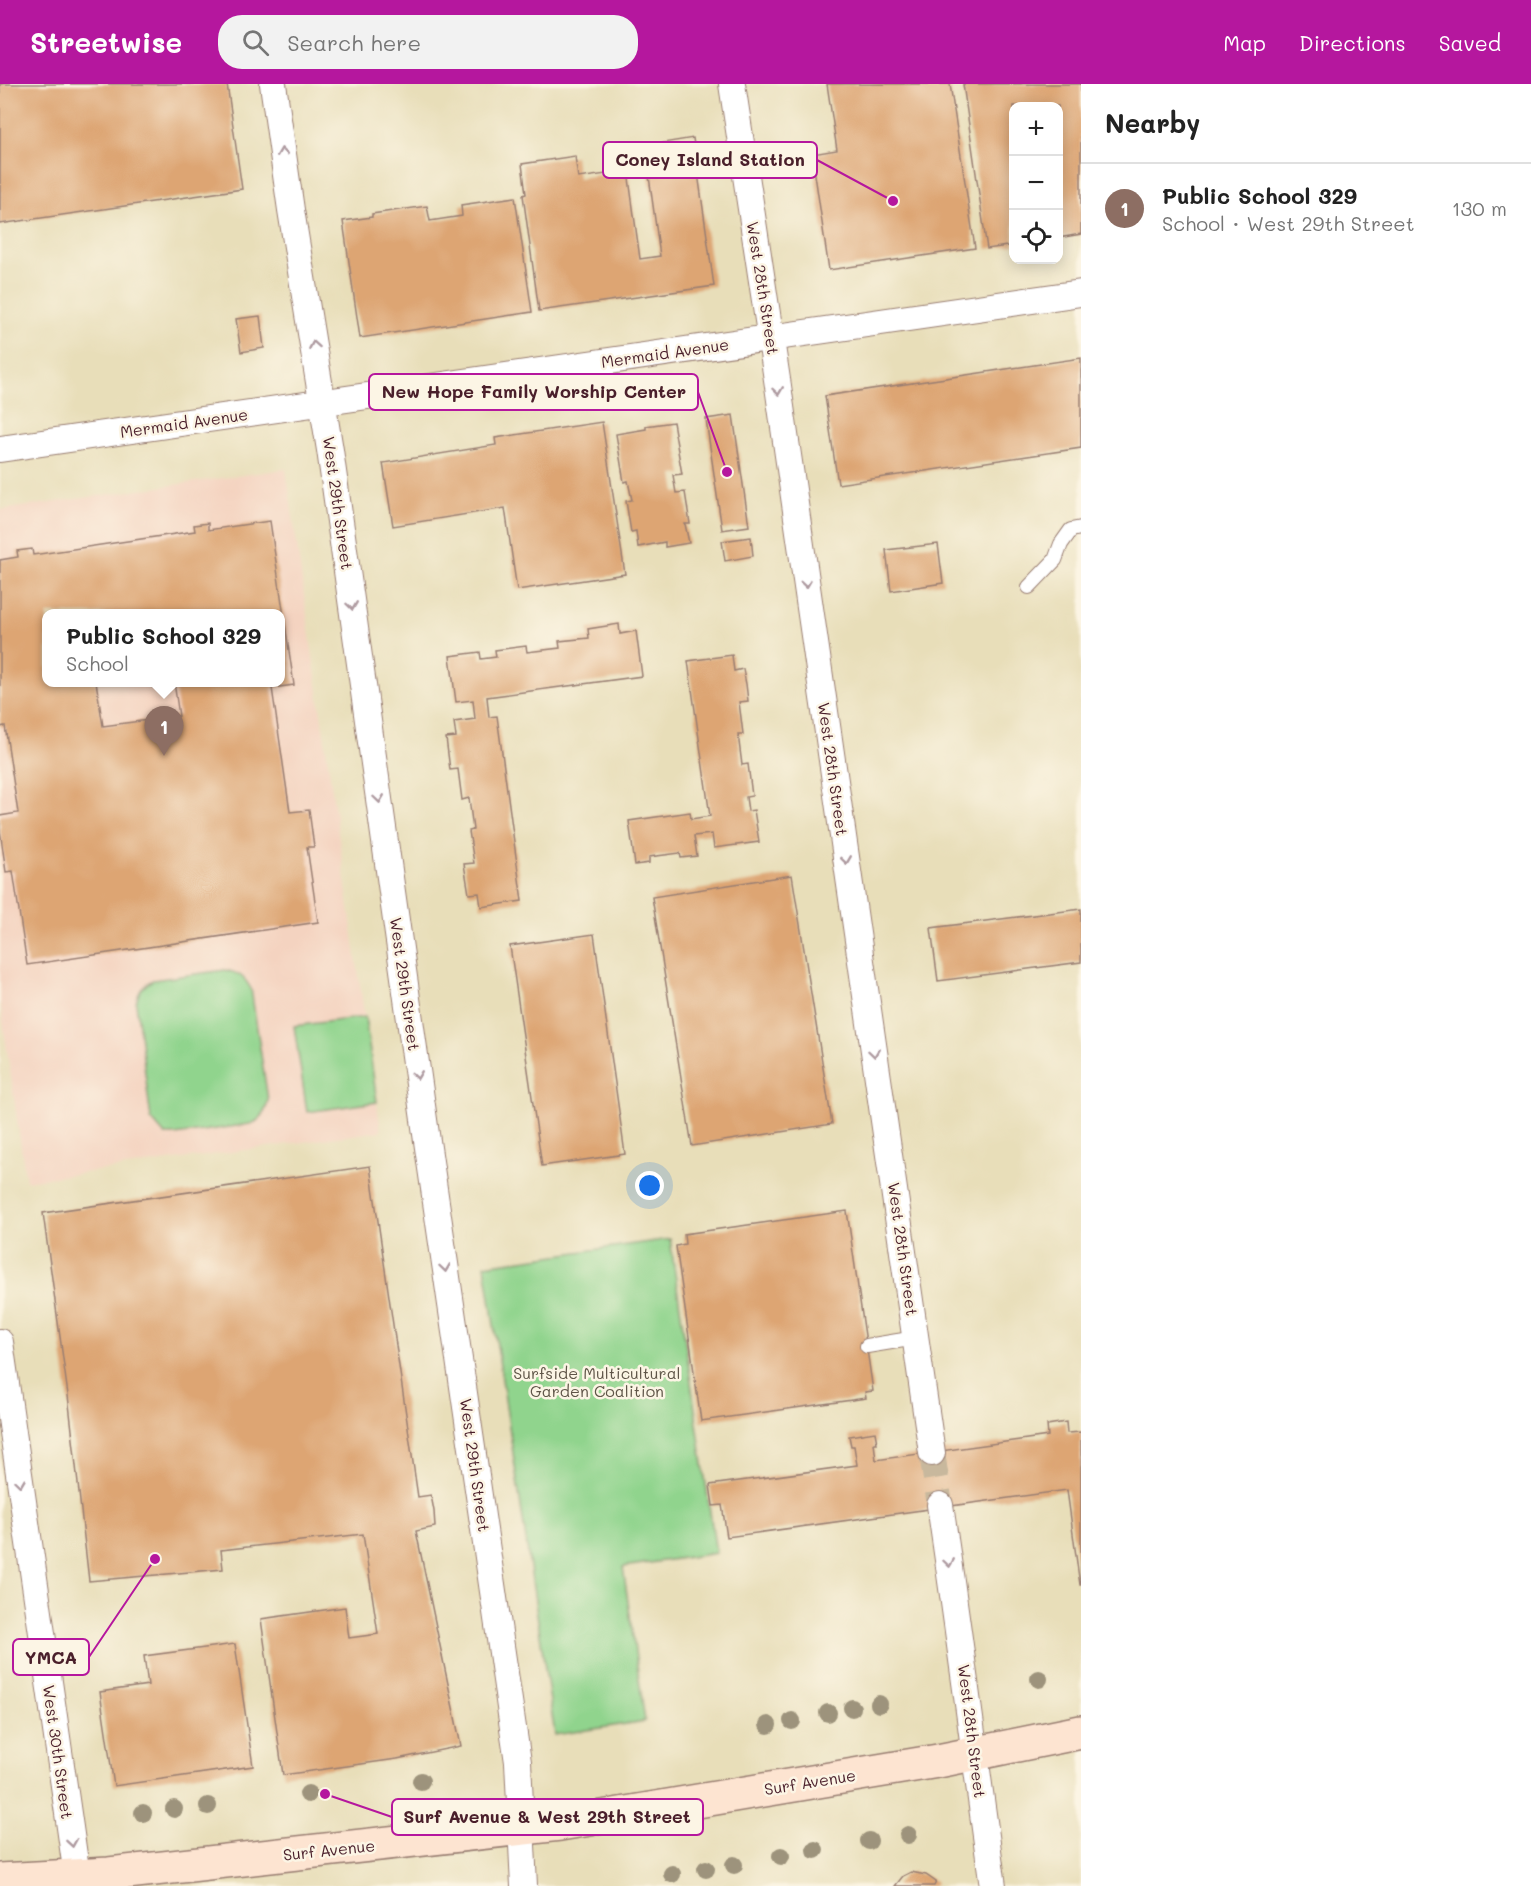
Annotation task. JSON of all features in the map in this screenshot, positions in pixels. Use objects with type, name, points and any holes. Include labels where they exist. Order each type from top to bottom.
[{"type":"main road","name":"Surf Avenue","points":[[0,1880],[77,1876],[521,1829],[927,1763],[1081,1732]]},
{"type":"street","name":"West 29th Street","points":[[273,84],[323,403],[426,1134],[518,1762],[524,1886]]},
{"type":"street","name":"West 28th Street","points":[[732,84],[771,338],[932,1453]]},
{"type":"street","name":"Mermaid Avenue","points":[[0,450],[1081,293]]},
{"type":"street","name":"West 30th Street","points":[[0,1342],[77,1876]]},
{"type":"street","name":"West 28th Street","points":[[940,1505],[967,1684],[974,1753],[993,1886]]},
{"type":"lane","points":[[1029,587],[1055,560],[1061,544],[1071,530],[1081,528]]},
{"type":"lane","points":[[867,1346],[916,1338]]},
{"type":"shaded area","points":[[286,469],[381,1131],[26,1181],[0,1002],[0,510]]},
{"type":"green space","points":[[225,970],[241,976],[251,989],[268,1100],[266,1108],[254,1123],[165,1135],[151,1119],[136,1003],[138,995],[153,980]]},
{"type":"green space","points":[[365,1017],[377,1102],[307,1112],[294,1026]]},
{"type":"green space","name":"Surfside Multicultural Garden Coalition","points":[[670,1239],[716,1553],[623,1567],[645,1721],[555,1735],[485,1265]]},
{"type":"building","points":[[0,84],[227,84],[242,189],[0,224]]},
{"type":"building","points":[[827,84],[950,84],[975,248],[829,270],[812,154],[837,150]]},
{"type":"building","points":[[963,84],[1081,84],[1081,234],[1063,237],[1063,102],[1009,102],[1009,246],[987,249]]},
{"type":"building","points":[[693,138],[714,286],[539,311],[523,195],[526,194],[522,164],[575,156],[578,178],[628,171],[640,259],[660,256],[648,169],[666,166],[663,143]]},
{"type":"building","points":[[515,197],[532,312],[360,338],[343,221],[427,206],[430,221],[462,216],[461,205]]},
{"type":"building","points":[[260,316],[264,348],[241,352],[236,319]]},
{"type":"building","points":[[1081,358],[1081,448],[838,484],[825,396]]},
{"type":"building","points":[[733,415],[749,526],[722,530],[706,419]]},
{"type":"building","points":[[602,422],[625,574],[517,590],[505,508],[393,526],[383,463],[496,445],[495,438]]},
{"type":"building","points":[[673,422],[682,474],[673,475],[676,493],[685,492],[690,524],[685,524],[689,543],[665,547],[665,542],[638,547],[636,531],[631,532],[626,501],[632,500],[628,481],[624,482],[616,434]]},
{"type":"building","points":[[270,521],[283,609],[42,609],[42,687],[97,687],[103,726],[179,716],[175,687],[279,687],[272,688],[290,812],[309,810],[314,847],[307,847],[318,922],[27,965],[13,871],[6,872],[0,830],[0,816],[18,813],[5,726],[0,727],[0,560],[18,557],[17,551],[32,549],[33,555],[195,531],[194,525],[208,523],[208,530]]},
{"type":"building","points":[[751,537],[753,556],[725,561],[722,541]]},
{"type":"building","points":[[938,544],[943,583],[891,591],[886,550]]},
{"type":"building","points":[[285,624],[294,685],[285,686]]},
{"type":"building","points":[[619,624],[620,634],[636,631],[642,676],[487,697],[489,717],[497,716],[522,901],[481,907],[479,893],[469,894],[464,864],[474,863],[469,831],[473,830],[469,798],[462,800],[458,769],[450,770],[446,738],[456,737],[454,722],[475,719],[473,700],[456,702],[450,656],[480,652],[481,659],[496,657],[495,650],[526,646],[527,652],[560,648],[559,641],[589,638],[588,629]]},
{"type":"building","points":[[732,655],[734,671],[743,669],[746,684],[748,701],[739,702],[743,734],[738,734],[742,765],[748,764],[752,796],[746,797],[748,811],[754,810],[759,842],[714,848],[712,834],[694,836],[697,856],[681,858],[680,853],[649,857],[649,863],[635,865],[629,821],[690,812],[691,819],[710,816],[688,661]]},
{"type":"building","points":[[792,875],[832,1124],[692,1146],[652,897]]},
{"type":"building","points":[[1081,909],[1081,962],[938,981],[931,928]]},
{"type":"building","points":[[594,934],[625,1154],[542,1166],[510,946]]},
{"type":"building","points":[[370,1166],[418,1497],[431,1495],[434,1511],[435,1527],[416,1531],[461,1746],[397,1759],[283,1775],[261,1619],[345,1607],[349,1638],[378,1634],[363,1534],[221,1550],[223,1569],[89,1581],[68,1395],[43,1213]]},
{"type":"building","points":[[847,1211],[873,1391],[865,1392],[866,1398],[701,1421],[676,1246],[685,1244],[684,1234]]},
{"type":"building","points":[[1066,1422],[1067,1433],[1081,1432],[1081,1585],[1067,1490],[727,1537],[722,1505],[713,1506],[710,1485],[857,1465],[854,1446],[851,1446],[849,1436],[875,1432],[876,1460],[1048,1436],[1047,1425]]},
{"type":"building","points":[[235,1644],[253,1766],[114,1786],[100,1692],[148,1685],[144,1656]]},
{"type":"building","points":[[911,1872],[926,1875],[936,1882],[934,1886],[895,1886],[903,1876]]},
{"type":"tunnel","points":[[932,1453],[940,1505]]},
{"type":"place","name":"Coney Island Station","points":[[893,201]]},
{"type":"place","name":"New Hope Family Worship Center","points":[[727,472]]},
{"type":"place","name":"Public School 329","points":[[164,756]]},
{"type":"place","name":"YMCA","points":[[155,1559]]},
{"type":"place","name":"Surf Avenue & West 29th Street","points":[[325,1794]]}]
